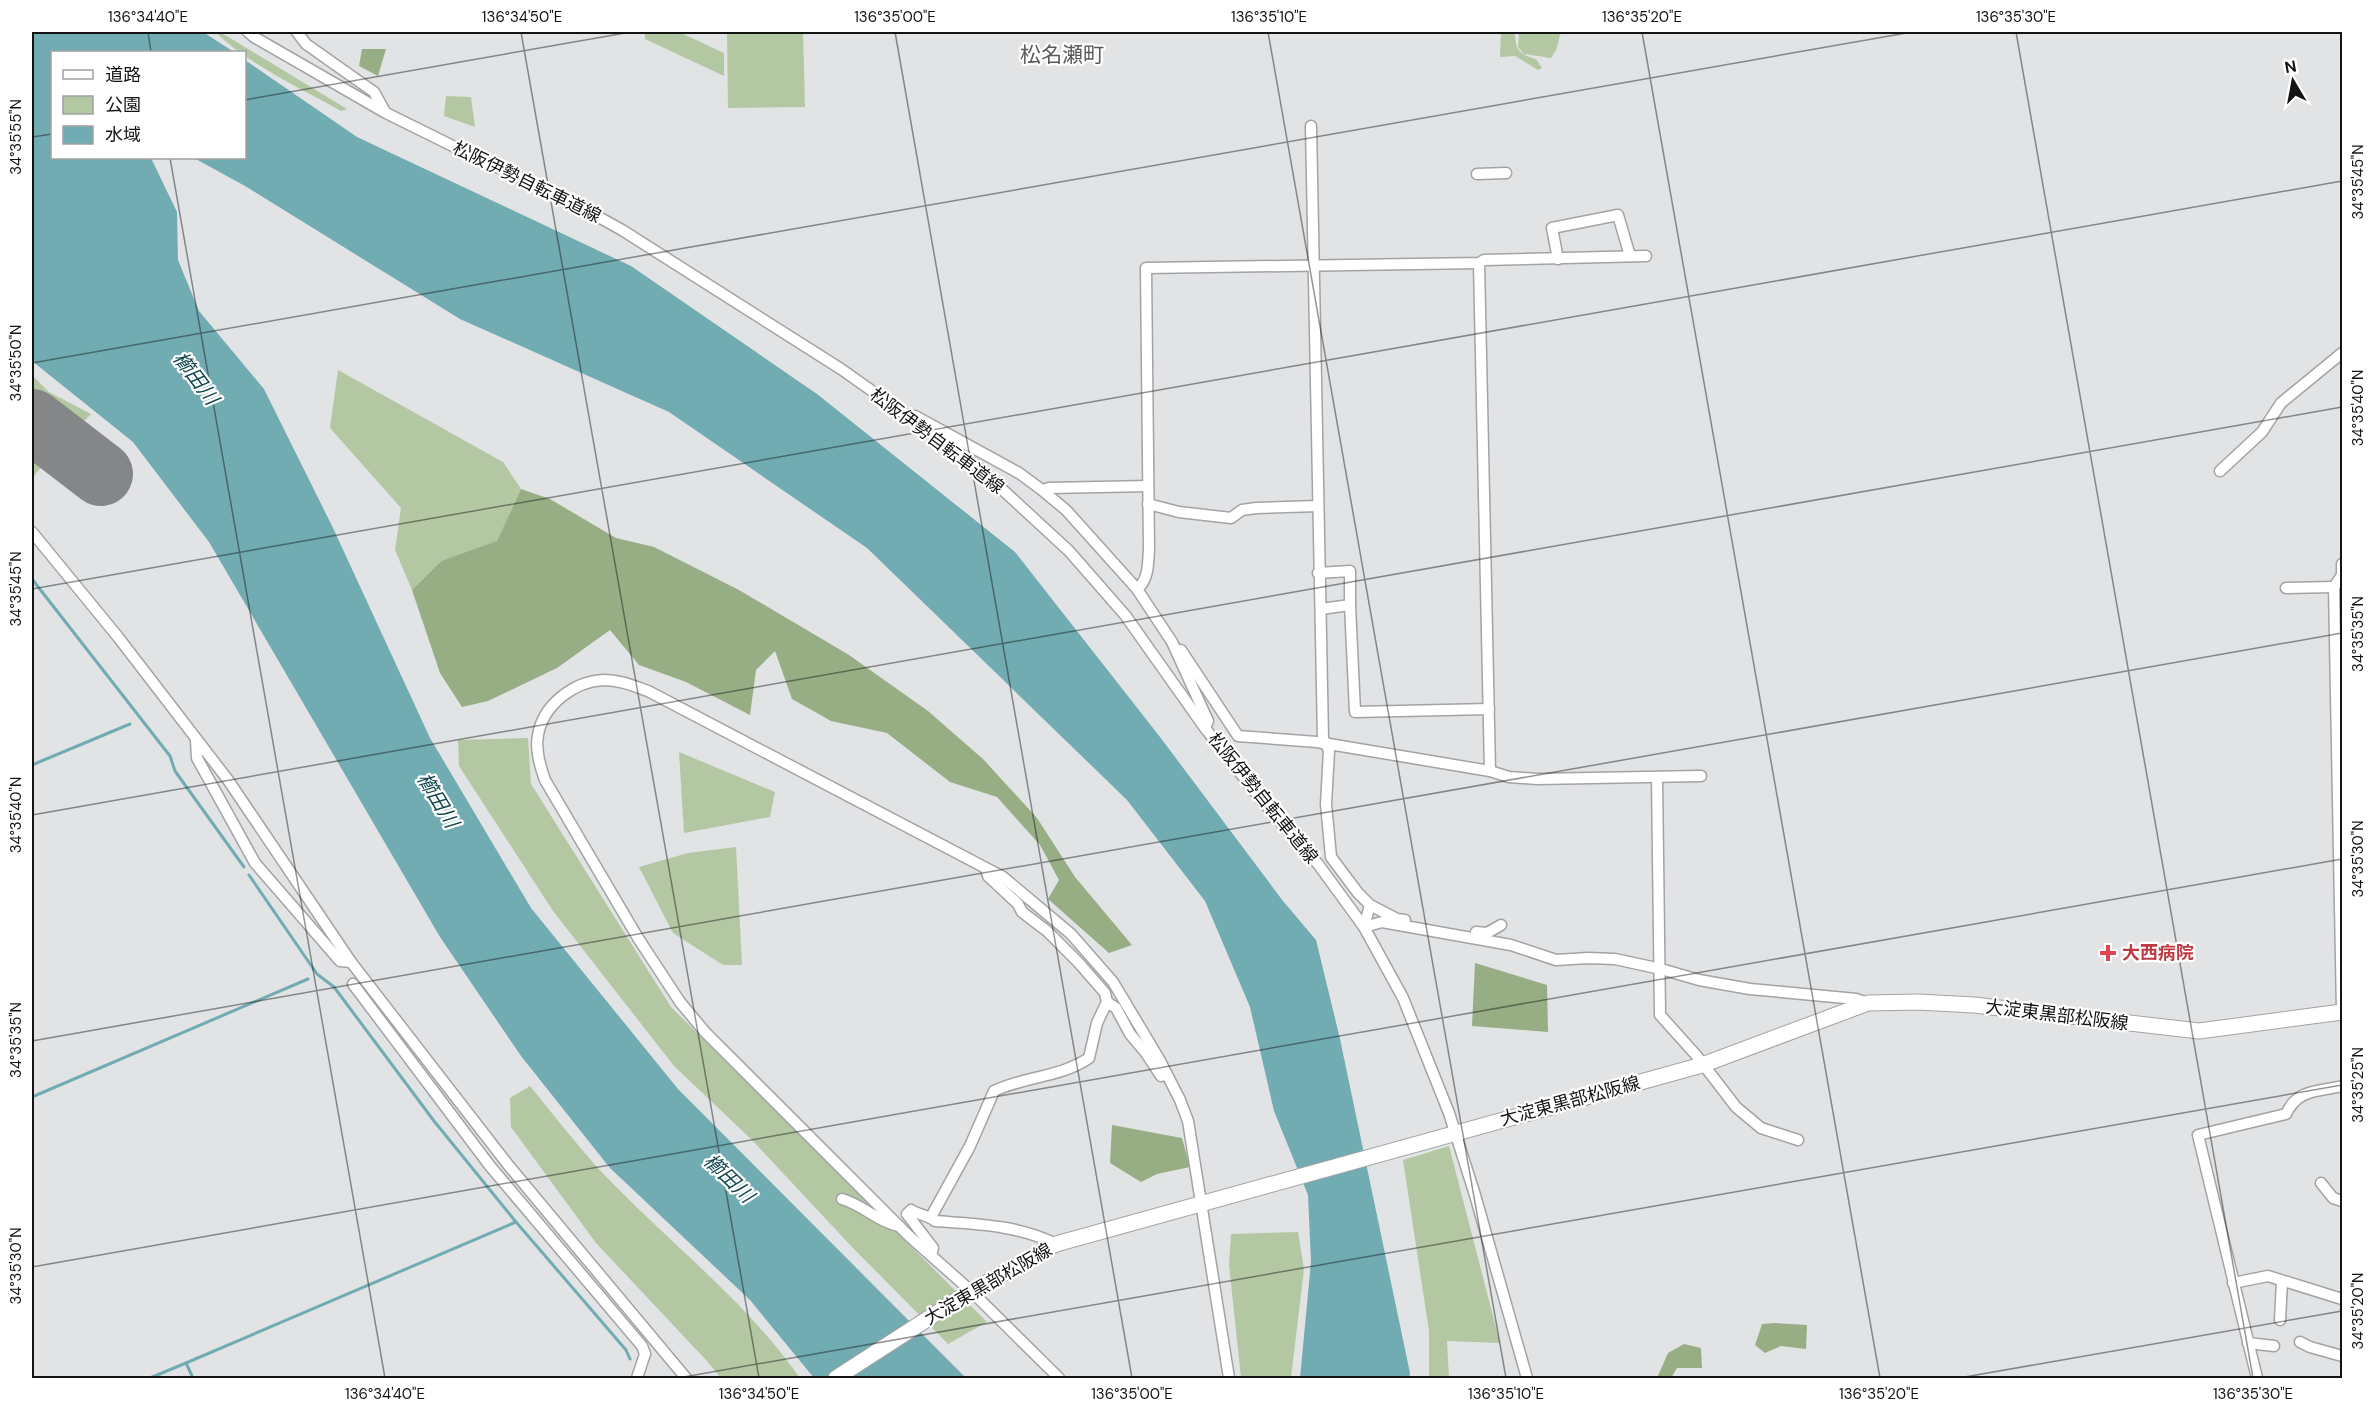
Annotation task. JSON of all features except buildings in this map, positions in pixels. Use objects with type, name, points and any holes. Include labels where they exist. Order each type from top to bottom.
[{"type":"main road","name":"大淀東黒部松阪線","points":[[836,1378],[967,1294],[1056,1244],[1702,1065],[1868,1003],[1918,1002],[1974,1005],[2199,1031],[2342,1012]]},
{"type":"street","name":"松阪伊勢自転車道線","points":[[248,32],[386,113],[561,196],[622,230],[841,369],[906,415],[979,468],[1069,551],[1140,635],[1205,728],[1263,802],[1318,864],[1364,927],[1403,998],[1452,1133],[1527,1378]]},
{"type":"street","points":[[297,32],[306,44],[374,92],[386,113]]},
{"type":"street","points":[[1311,126],[1318,573],[1321,609],[1323,738],[1329,751],[1326,804],[1331,857],[1358,893],[1371,905],[1397,919],[1460,930],[1461,935]]},
{"type":"street","points":[[1477,174],[1506,173]]},
{"type":"street","points":[[1558,259],[1552,228],[1618,215],[1630,256]]},
{"type":"street","points":[[1137,589],[1142,585],[1148,568],[1146,268],[1479,263],[1484,260],[1646,256]]},
{"type":"street","points":[[1479,263],[1490,771]]},
{"type":"street","points":[[2220,471],[2262,432],[2281,403],[2343,353]]},
{"type":"street","points":[[906,415],[917,416],[1019,473],[1066,510],[1137,589],[1172,642],[1208,721],[1205,728]]},
{"type":"street","points":[[1042,490],[1148,486]]},
{"type":"street","points":[[1148,504],[1179,512],[1231,518],[1242,510],[1256,508],[1318,506]]},
{"type":"street","points":[[32,532],[118,637],[228,780],[351,962],[509,1166],[686,1378]]},
{"type":"street","points":[[2342,1012],[2334,587],[2342,575],[2343,564]]},
{"type":"street","points":[[1318,573],[1350,571],[1355,712],[1489,709]]},
{"type":"street","points":[[2286,588],[2334,587]]},
{"type":"street","points":[[1321,609],[1350,605]]},
{"type":"street","points":[[1172,642],[1178,646],[1238,736],[1325,743],[1366,752],[1490,771],[1509,777],[1537,779],[1701,776]]},
{"type":"street","points":[[1059,1378],[967,1294],[932,1255],[899,1226],[705,1032],[681,1002],[638,938],[545,780],[539,762],[538,736],[544,718],[552,705],[564,694],[592,681],[605,680],[625,683],[648,691],[1004,877],[1071,934],[1113,982],[1159,1059],[1188,1121],[1204,1202],[1229,1378]]},
{"type":"street","points":[[196,740],[197,758],[255,863],[340,961],[351,962]]},
{"type":"street","points":[[1657,777],[1660,1015],[1736,1107],[1761,1128],[1798,1140]]},
{"type":"street","points":[[931,1217],[970,1146],[994,1091],[1004,1086],[1062,1073],[1089,1058],[1100,1016],[1107,1002],[1105,993],[1078,962],[1047,931],[1022,912],[1018,904],[988,876],[985,867]]},
{"type":"street","points":[[1364,927],[1371,905]]},
{"type":"street","points":[[1364,927],[1382,922],[1511,945],[1556,960],[1615,959],[1699,980],[1750,989],[1846,998],[1868,1003]]},
{"type":"street","points":[[1461,935],[1469,932],[1487,933],[1501,925]]},
{"type":"street","points":[[352,984],[490,1166],[642,1346],[645,1354],[636,1378]]},
{"type":"street","points":[[1107,1002],[1116,1008],[1130,1034],[1162,1078],[1174,1089]]},
{"type":"street","points":[[2257,1378],[2198,1135],[2286,1114],[2291,1103],[2315,1089],[2343,1086]]},
{"type":"street","points":[[2321,1183],[2333,1198],[2343,1201]]},
{"type":"street","points":[[842,1199],[886,1223],[899,1226]]},
{"type":"street","points":[[932,1255],[933,1248],[907,1214],[911,1210],[917,1215],[931,1217],[935,1221],[1002,1227],[1043,1238],[1056,1244]]},
{"type":"street","points":[[2233,1283],[2268,1276],[2343,1299]]},
{"type":"street","points":[[2280,1320],[2282,1281]]},
{"type":"street","points":[[2248,1342],[2274,1346]]},
{"type":"street","points":[[2300,1342],[2343,1356]]},
{"type":"green space","points":[[215,32],[220,32],[347,109],[341,111],[275,75],[246,57],[246,51],[238,51]]},
{"type":"green space","points":[[645,32],[679,32],[724,53],[724,76],[645,39]]},
{"type":"green space","points":[[727,32],[803,32],[805,107],[728,108]]},
{"type":"green space","points":[[1501,32],[1515,32],[1517,47],[1521,53],[1536,59],[1542,68],[1538,70],[1515,56],[1500,57]]},
{"type":"green space","points":[[1519,32],[1561,32],[1551,58],[1524,54],[1518,47]]},
{"type":"green space","points":[[362,49],[386,49],[378,76],[359,66]]},
{"type":"green space","points":[[446,96],[471,97],[475,127],[444,116]]},
{"type":"green space","points":[[338,370],[503,462],[521,489],[497,542],[441,561],[412,590],[395,550],[401,508],[330,428]]},
{"type":"green space","points":[[32,375],[49,392],[91,414],[68,439],[32,410]]},
{"type":"green space","points":[[32,429],[57,449],[32,478]]},
{"type":"green space","points":[[521,489],[550,499],[616,538],[654,547],[739,590],[849,655],[928,711],[983,759],[1037,818],[1075,877],[1132,945],[1109,953],[1048,899],[1059,880],[1040,845],[997,797],[950,782],[887,733],[831,721],[792,699],[775,651],[756,670],[750,715],[686,682],[639,665],[610,630],[557,668],[488,701],[462,707],[440,673],[412,590],[441,561],[497,541]]},
{"type":"green space","points":[[528,738],[531,784],[671,1007],[987,1322],[948,1344],[852,1247],[752,1140],[674,1066],[553,911],[459,766],[458,740]]},
{"type":"green space","points":[[679,752],[775,792],[770,817],[684,833]]},
{"type":"green space","points":[[736,847],[742,965],[723,965],[673,933],[639,867],[688,853]]},
{"type":"green space","points":[[1475,963],[1547,985],[1548,1032],[1472,1026]]},
{"type":"green space","points":[[530,1086],[597,1167],[729,1295],[778,1349],[800,1378],[721,1378],[596,1243],[511,1127],[510,1098]]},
{"type":"green space","points":[[1112,1125],[1182,1138],[1190,1167],[1157,1174],[1141,1182],[1110,1163]]},
{"type":"green space","points":[[1449,1146],[1500,1343],[1447,1341],[1449,1378],[1429,1378],[1429,1331],[1403,1160]]},
{"type":"green space","points":[[1298,1232],[1304,1269],[1291,1378],[1241,1378],[1229,1264],[1231,1234]]},
{"type":"green space","points":[[1762,1324],[1807,1325],[1806,1349],[1781,1346],[1765,1353],[1755,1345]]},
{"type":"green space","points":[[1684,1344],[1701,1348],[1702,1368],[1677,1368],[1671,1378],[1657,1378],[1668,1353]]},
{"type":"water","name":"櫛田川","points":[[32,32],[203,32],[232,51],[51,51],[51,159],[151,159],[177,212],[178,260],[199,311],[264,389],[333,528],[430,738],[531,908],[678,1089],[966,1378],[814,1378],[750,1300],[610,1168],[521,1056],[440,937],[209,542],[133,442],[32,361]]},
{"type":"water","points":[[246,61],[357,137],[631,266],[817,394],[1015,552],[1160,737],[1283,901],[1316,940],[1340,1039],[1410,1373],[1409,1378],[1300,1378],[1311,1262],[1308,1195],[1274,1111],[1250,1007],[1205,901],[1127,800],[867,548],[669,412],[460,319],[245,186],[196,159],[246,159]]},
{"type":"waterway","points":[[32,579],[170,756],[175,771],[244,867]]},
{"type":"waterway","points":[[32,765],[130,724]]},
{"type":"waterway","points":[[249,875],[317,974],[334,987],[434,1121],[516,1222],[626,1350],[630,1359]]},
{"type":"waterway","points":[[32,1097],[308,979]]},
{"type":"waterway","points":[[193,1378],[186,1363],[516,1222]]},
{"type":"waterway","points":[[150,1378],[186,1363]]},
{"type":"runway","points":[[32,421],[101,474]]},
{"type":"place","name":"大西病院","points":[[2108,953]]},
{"type":"district","name":"松名瀬町","points":[[1062,55]]}]
